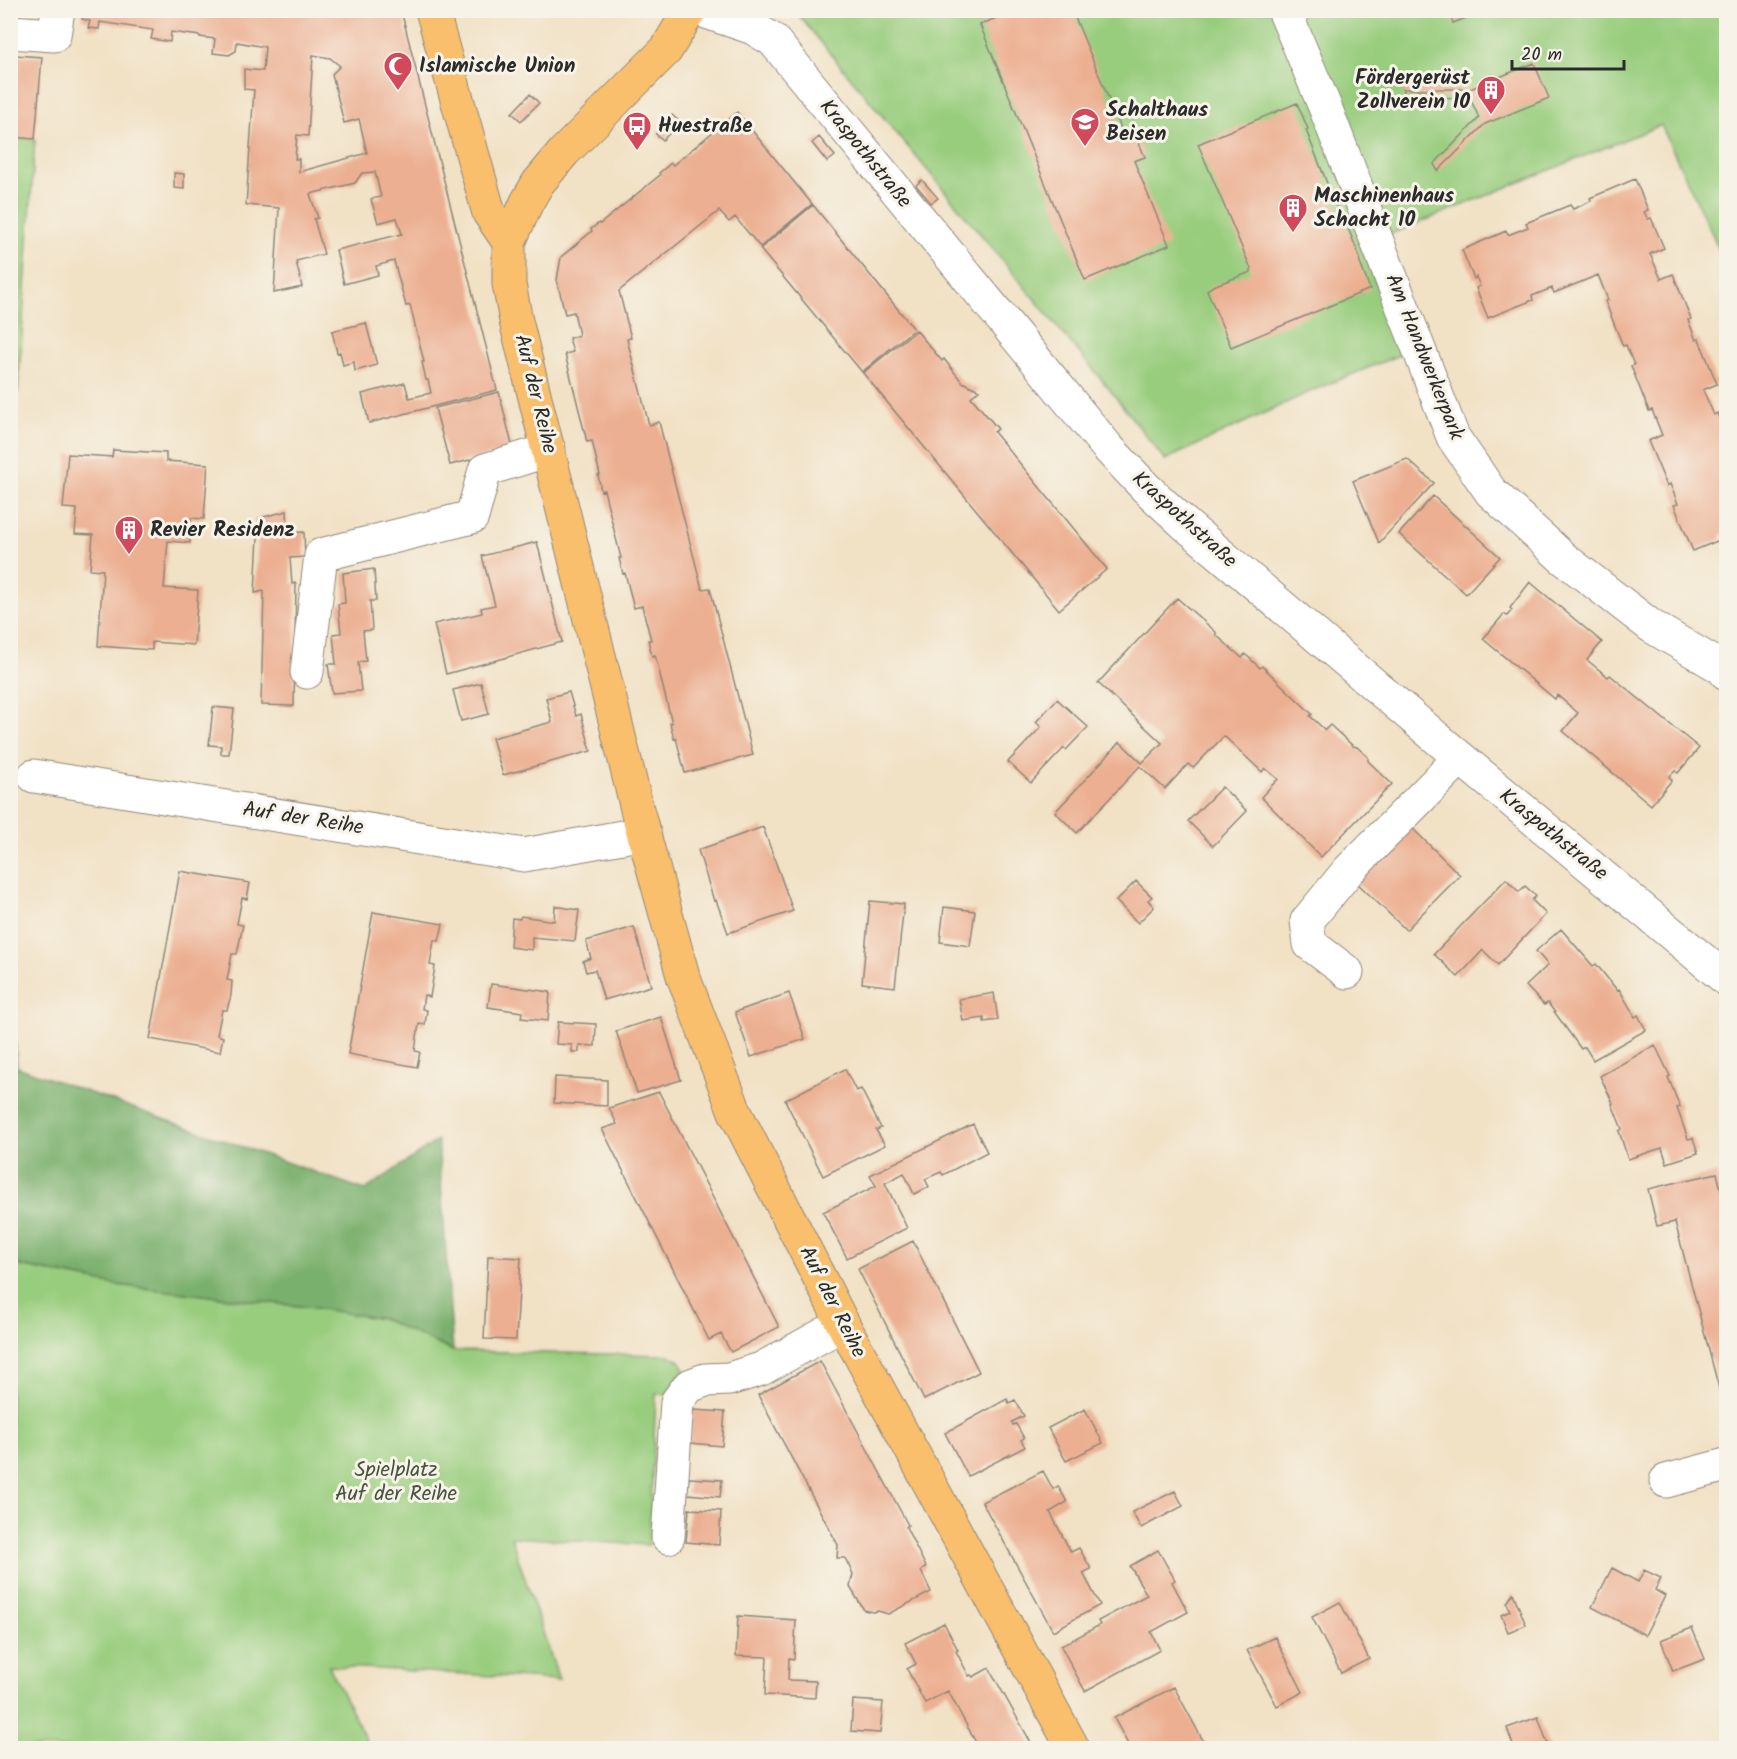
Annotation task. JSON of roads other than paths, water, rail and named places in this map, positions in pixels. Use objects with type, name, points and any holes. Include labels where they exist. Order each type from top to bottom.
[{"type":"main road","points":[[432,10],[489,213],[509,243]]},
{"type":"main road","name":"Auf der Reihe","points":[[690,10],[666,50],[564,152],[538,183],[509,243],[508,284],[644,833],[683,976],[735,1112],[843,1324],[1067,1747]]},
{"type":"street","points":[[10,32],[54,35],[57,10]]},
{"type":"street","name":"Kraspothstraße","points":[[700,10],[753,28],[773,40],[1108,448],[1146,488],[1186,525],[1460,758],[1726,979]]},
{"type":"street","name":"Am Handwerkerpark","points":[[1284,10],[1322,100],[1453,436],[1491,492],[1563,558],[1651,626],[1726,670]]},
{"type":"street","points":[[307,672],[321,555],[472,517],[485,470],[549,450]]},
{"type":"street","points":[[1347,972],[1310,944],[1307,921],[1348,871],[1460,758]]},
{"type":"street","name":"Auf der Reihe","points":[[34,776],[524,855],[644,833]]},
{"type":"street","points":[[668,1537],[677,1402],[689,1386],[705,1380],[729,1379],[760,1369],[843,1324]]},
{"type":"street","points":[[1666,1482],[1726,1465]]},
{"type":"place","name":"Islamische Union","points":[[398,92]]},
{"type":"place","name":"Fördergerüst Zollverein 10","points":[[1491,116]]},
{"type":"place","name":"Schalthaus Beisen","points":[[1085,148]]},
{"type":"place","name":"Huestraße","points":[[637,152]]},
{"type":"place","name":"Maschinenhaus Schacht 10","points":[[1293,234]]},
{"type":"place","name":"Revier Residenz","points":[[129,556]]},
{"type":"park label","name":"Spielplatz Auf der Reihe","points":[[396,1482]]}]
